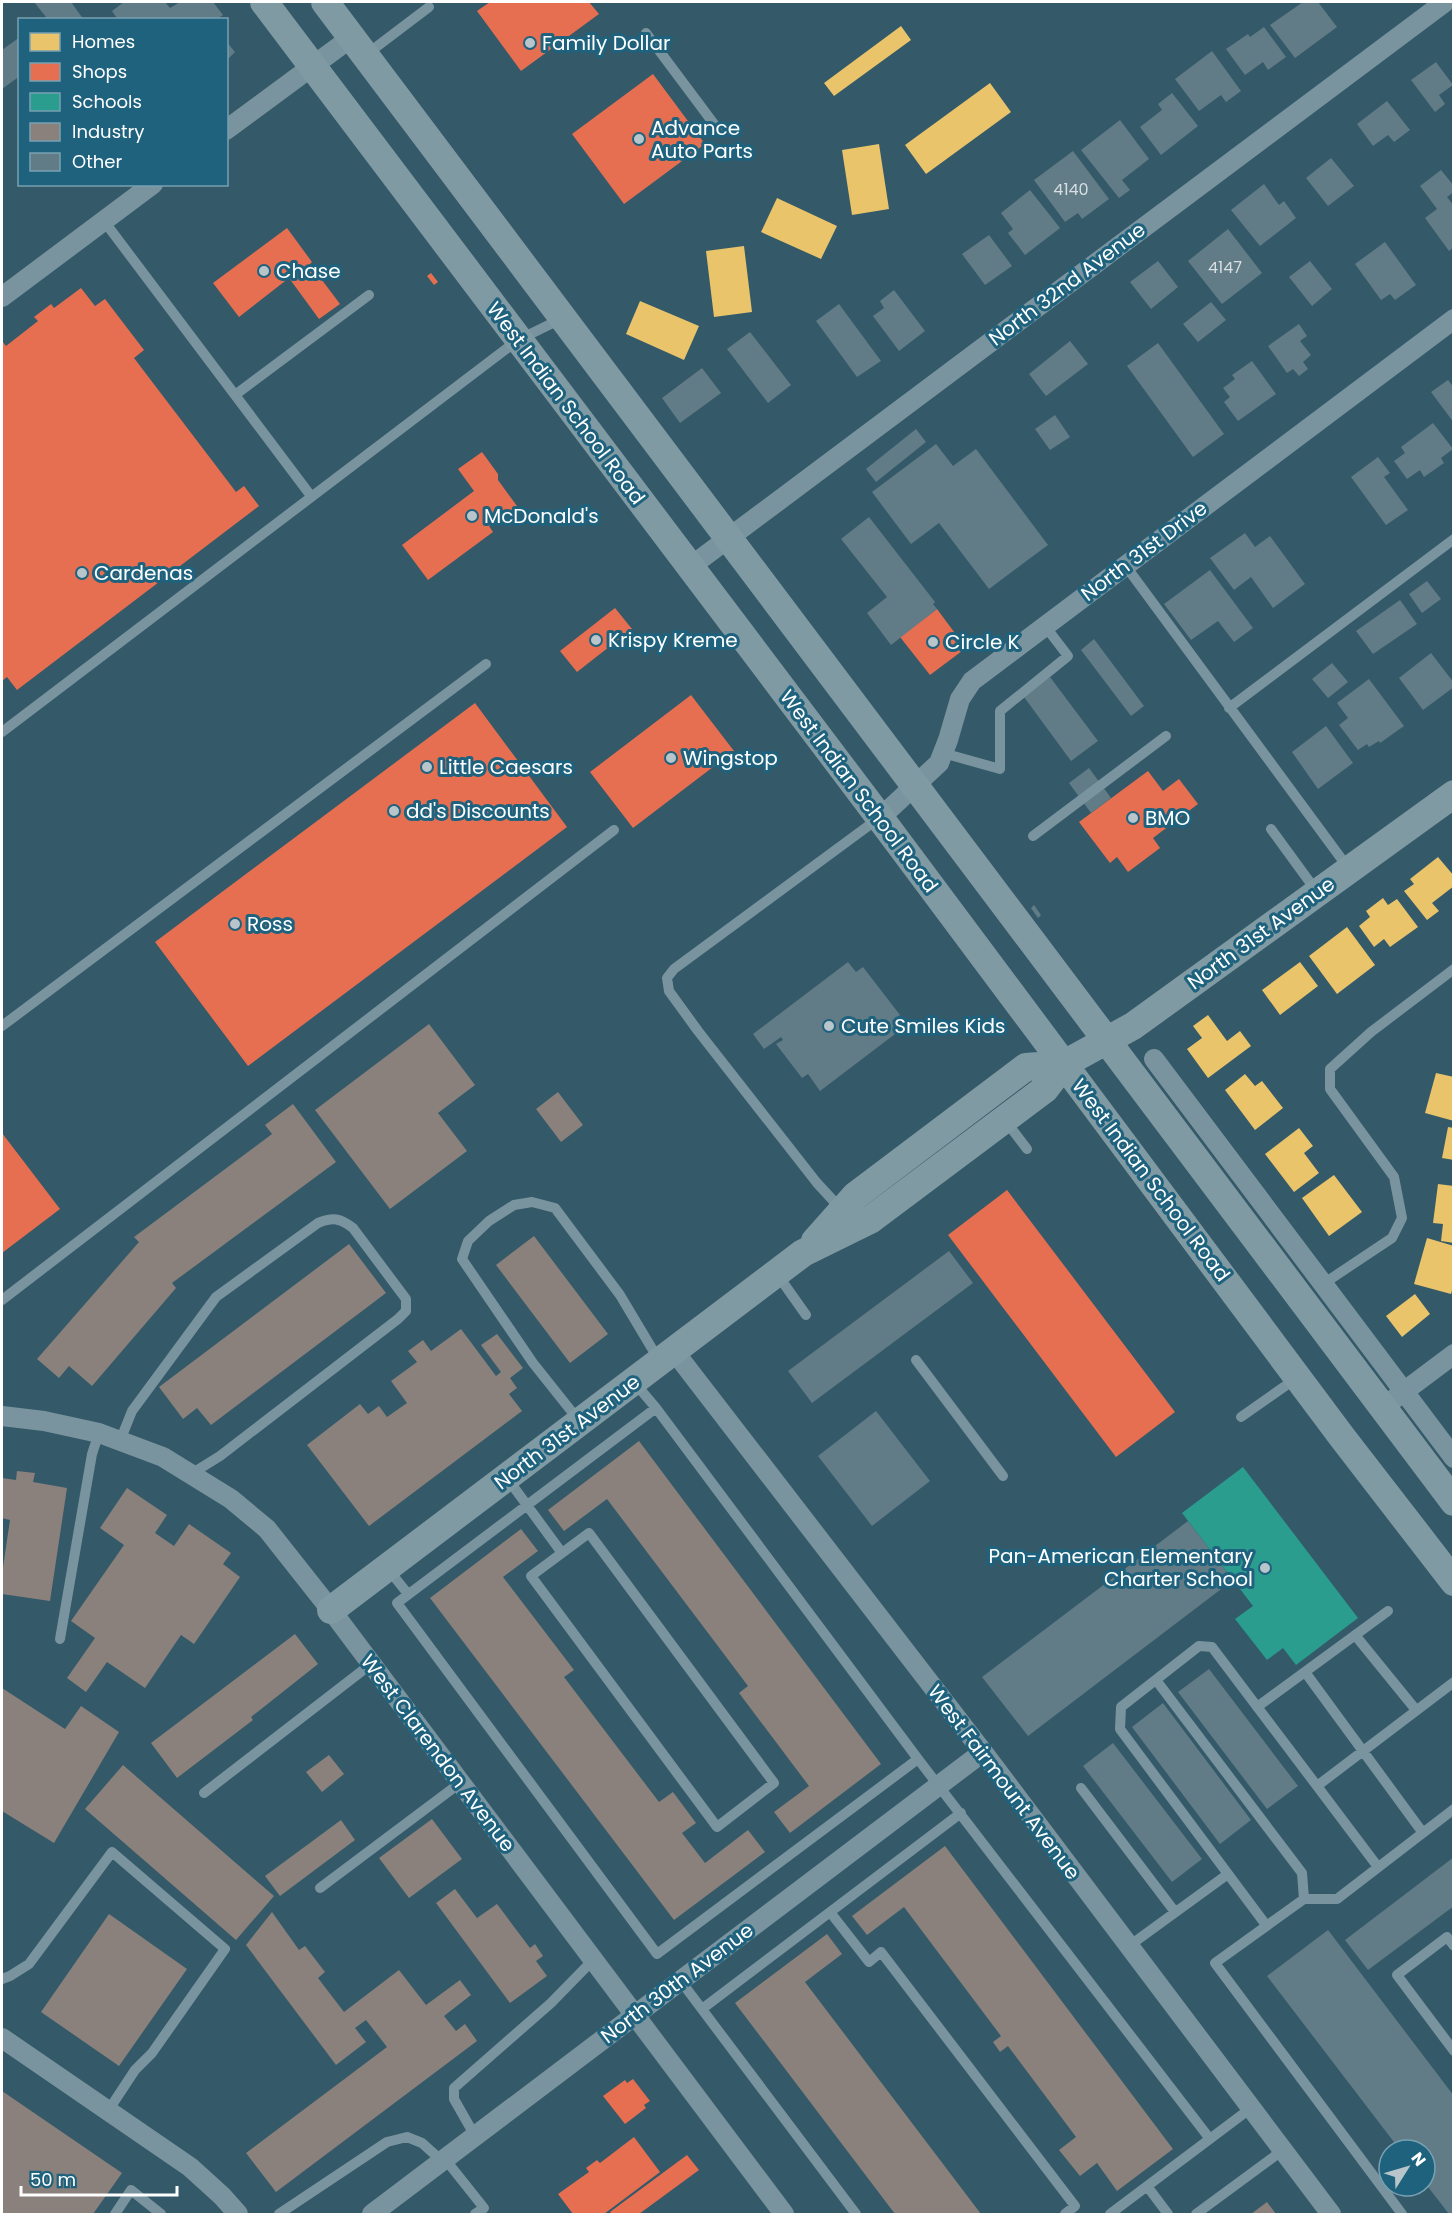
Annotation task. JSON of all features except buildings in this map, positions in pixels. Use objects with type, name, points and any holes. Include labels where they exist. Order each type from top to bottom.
[{"type":"main road","name":"West Indian School Road","points":[[264,2],[1454,1582]]},
{"type":"main road","points":[[325,2],[1106,1040],[1393,1400],[1454,1502]]},
{"type":"main road","name":"North 31st Avenue","points":[[331,1610],[803,1254],[870,1220],[1045,1089],[1064,1064],[1133,1026],[1454,794]]},
{"type":"main road","name":"North 31st Avenue","points":[[803,1254],[855,1196],[1026,1067],[1064,1064]]},
{"type":"street","name":"North 32nd Avenue","points":[[690,567],[1445,2]]},
{"type":"street","points":[[228,129],[312,66],[358,46]]},
{"type":"street","points":[[2,297],[150,186]]},
{"type":"street","name":"North 31st Drive","points":[[879,818],[939,763],[960,699],[972,681],[1454,319]]},
{"type":"street","points":[[1154,1059],[1323,1284],[1393,1400],[1454,1458]]},
{"type":"street","points":[[1393,1400],[1454,1354]]},
{"type":"street","name":"West Fairmount Avenue","points":[[667,1357],[982,1752],[1331,2214]]},
{"type":"street","name":"West Clarendon Avenue","points":[[2,1416],[44,1421],[99,1433],[163,1456],[231,1499],[267,1529],[331,1610],[784,2214]]},
{"type":"street","name":"North 30th Avenue","points":[[372,2214],[982,1752]]},
{"type":"street","points":[[2,2038],[190,2167],[238,2214]]},
{"type":"lane","points":[[358,46],[429,7]]},
{"type":"lane","points":[[646,33],[717,128]]},
{"type":"lane","points":[[104,221],[311,496]]},
{"type":"lane","points":[[235,395],[369,295]]},
{"type":"lane","points":[[2,732],[518,340],[563,318]]},
{"type":"lane","points":[[1230,708],[1454,539]]},
{"type":"lane","points":[[1125,565],[1349,870]]},
{"type":"lane","points":[[943,753],[1000,769],[1000,711],[1068,656],[1045,626]]},
{"type":"lane","points":[[2,1026],[486,664]]},
{"type":"lane","points":[[1033,836],[1166,736]]},
{"type":"lane","points":[[842,1210],[817,1184],[698,1031],[669,991],[667,978],[674,969],[879,818]]},
{"type":"lane","points":[[1271,829],[1318,892]]},
{"type":"lane","points":[[2,1300],[614,830]]},
{"type":"lane","points":[[1323,1284],[1392,1238],[1402,1218],[1394,1177],[1330,1089],[1330,1069],[1371,1032],[1454,969]]},
{"type":"lane","points":[[1005,1119],[1027,1149]]},
{"type":"lane","points":[[580,1422],[533,1363],[462,1259],[468,1241],[489,1221],[514,1205],[532,1202],[555,1208],[667,1357]]},
{"type":"lane","points":[[120,1441],[132,1411],[216,1297],[318,1223],[331,1217],[344,1221],[353,1228],[406,1299],[406,1311],[220,1456],[190,1474]]},
{"type":"lane","points":[[777,1274],[806,1315]]},
{"type":"lane","points":[[916,1360],[1003,1476]]},
{"type":"lane","points":[[1241,1417],[1298,1377]]},
{"type":"lane","points":[[634,1381],[918,1759],[1210,2139]]},
{"type":"lane","points":[[656,1408],[397,1603],[657,1954],[918,1759]]},
{"type":"lane","points":[[60,1639],[92,1454],[99,1433]]},
{"type":"lane","points":[[507,1478],[561,1553]]},
{"type":"lane","points":[[589,1533],[774,1783],[717,1827],[531,1576],[561,1553],[589,1533]]},
{"type":"lane","points":[[387,1568],[408,1594]]},
{"type":"lane","points":[[1257,1707],[1388,1611]]},
{"type":"lane","points":[[1355,1635],[1416,1710]]},
{"type":"lane","points":[[1266,1925],[1120,1729],[1121,1707],[1199,1646],[1212,1647],[1378,1867]]},
{"type":"lane","points":[[204,1793],[371,1664]]},
{"type":"lane","points":[[1305,1672],[1423,1833]]},
{"type":"lane","points":[[1156,1680],[1302,1873],[1304,1899]]},
{"type":"lane","points":[[1317,1786],[1454,1682]]},
{"type":"lane","points":[[320,1888],[460,1783]]},
{"type":"lane","points":[[1081,1788],[1175,1912]]},
{"type":"lane","points":[[1401,2214],[1215,1963],[1304,1899],[1337,1899],[1454,1809]]},
{"type":"lane","points":[[702,2009],[961,1813]]},
{"type":"lane","points":[[2,1979],[29,1964],[112,1852],[225,1949],[152,2053],[135,2070],[108,2111]]},
{"type":"lane","points":[[1129,1946],[1228,1874]]},
{"type":"lane","points":[[830,1912],[869,1962],[881,1952],[1075,2206],[1065,2214]]},
{"type":"lane","points":[[1454,1946],[1447,1937],[1397,1975],[1454,2051]]},
{"type":"lane","points":[[475,2136],[454,2099],[454,2088],[551,2003],[593,1960]]},
{"type":"lane","points":[[680,1980],[856,2214]]},
{"type":"lane","points":[[1110,2214],[1251,2108]]},
{"type":"lane","points":[[279,2214],[387,2142],[407,2137],[422,2143],[444,2160],[479,2211],[494,2214]]},
{"type":"lane","points":[[1196,2214],[1282,2150]]},
{"type":"lane","points":[[1147,2186],[1168,2214]]},
{"type":"lane","points":[[115,2214],[131,2190],[161,2214]]},
{"type":"place","name":"Family Dollar","points":[[530,43]]},
{"type":"place","name":"Advance Auto Parts","points":[[639,139]]},
{"type":"place","name":"Chase","points":[[264,271]]},
{"type":"place","name":"McDonald's","points":[[472,516]]},
{"type":"place","name":"Cardenas","points":[[82,573]]},
{"type":"place","name":"Krispy Kreme","points":[[596,640]]},
{"type":"place","name":"Circle K","points":[[933,642]]},
{"type":"place","name":"Wingstop","points":[[671,758]]},
{"type":"place","name":"Little Caesars","points":[[427,767]]},
{"type":"place","name":"dd's Discounts","points":[[394,811]]},
{"type":"place","name":"BMO","points":[[1133,818]]},
{"type":"place","name":"Ross","points":[[235,924]]},
{"type":"place","name":"Cute Smiles Kids","points":[[829,1026]]},
{"type":"place","name":"Pan-American Elementary Charter School","points":[[1265,1568]]}]
